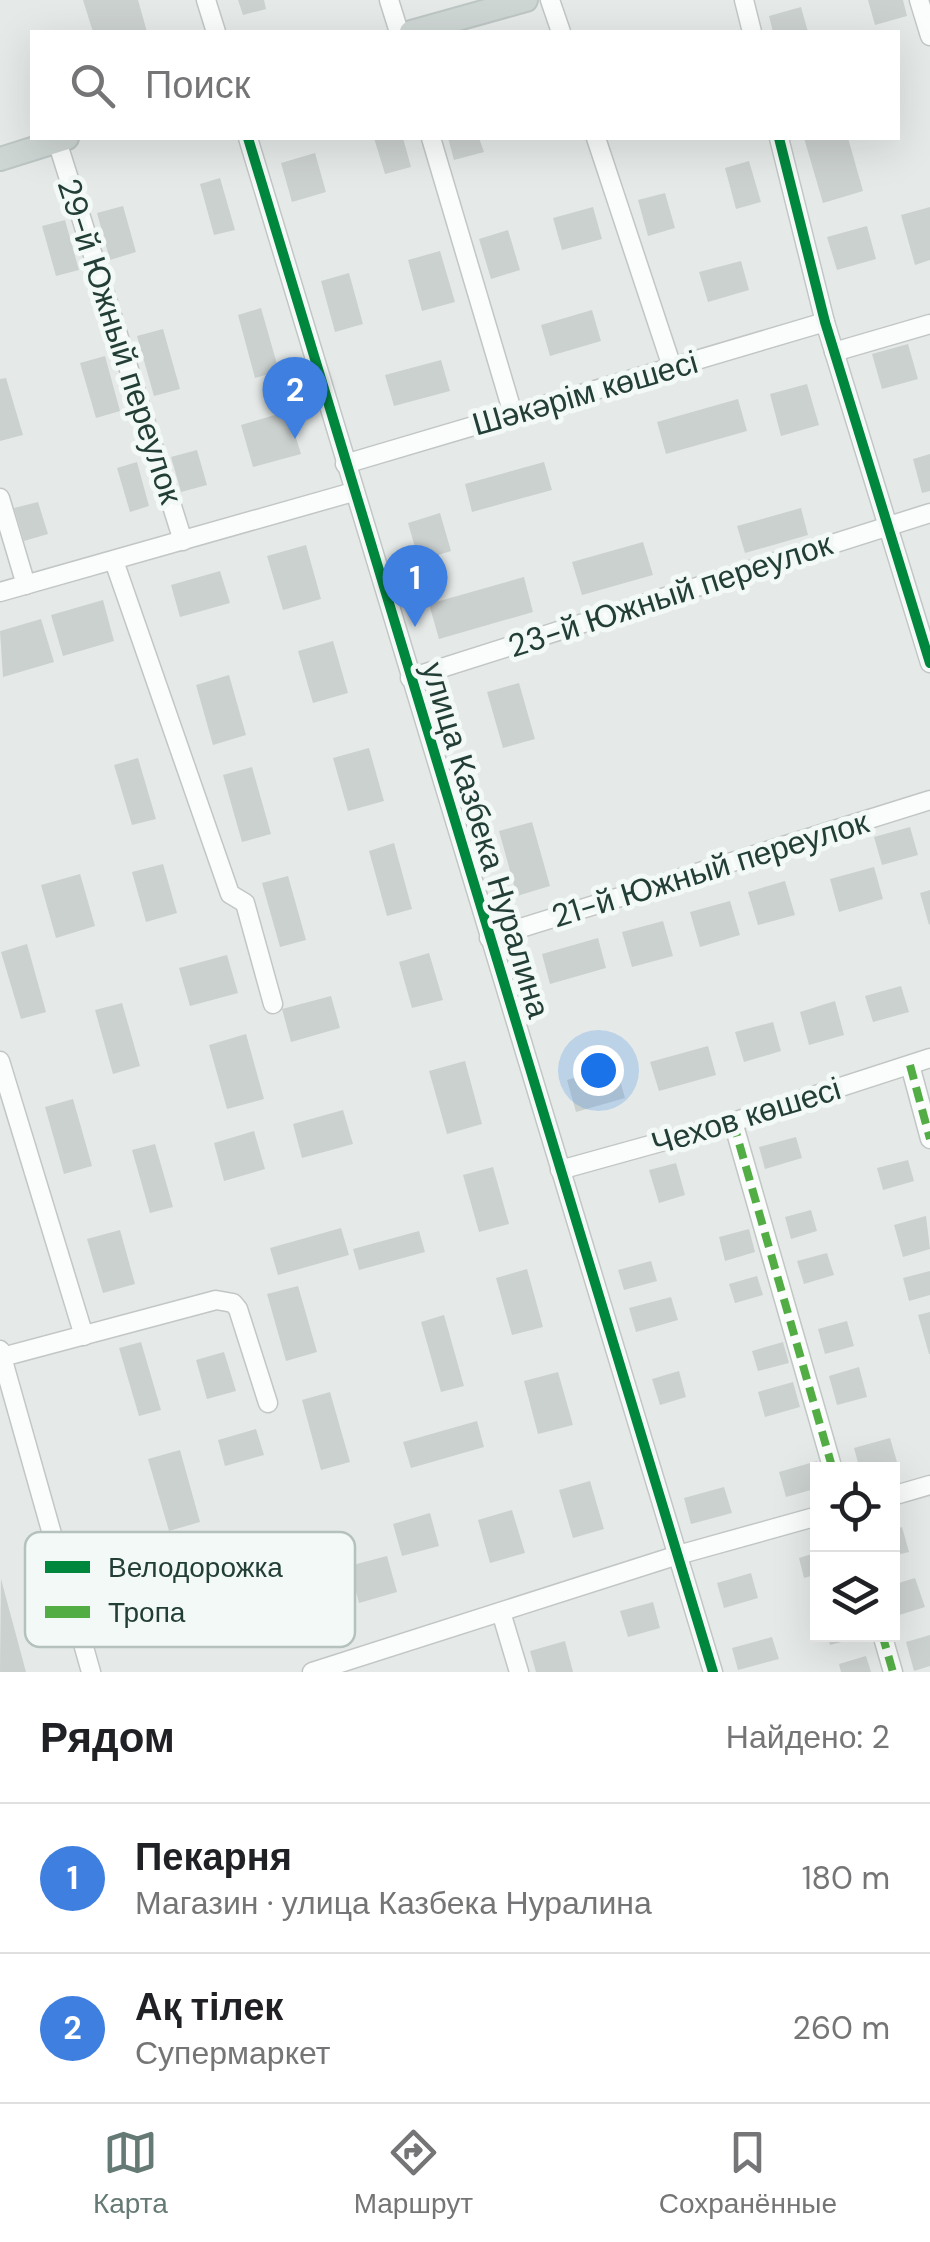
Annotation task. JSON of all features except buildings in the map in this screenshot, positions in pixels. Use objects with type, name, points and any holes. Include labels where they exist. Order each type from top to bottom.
[{"type":"main road","points":[[418,30],[526,0]]},
{"type":"main road","points":[[0,159],[59,140]]},
{"type":"street","points":[[206,0],[215,30]]},
{"type":"street","points":[[389,0],[399,30]]},
{"type":"street","points":[[550,0],[560,30]]},
{"type":"street","points":[[744,0],[752,30]]},
{"type":"street","points":[[919,0],[930,36]]},
{"type":"street","name":"29-й Южный переулок","points":[[62,140],[184,541]]},
{"type":"street","name":"улица Казбека Нуралина","points":[[249,140],[714,1672]]},
{"type":"street","points":[[432,140],[513,414]]},
{"type":"street","points":[[597,140],[672,367]]},
{"type":"street","points":[[779,140],[825,322],[930,663]]},
{"type":"street","name":"Шәкәрім көшесі","points":[[345,464],[825,322]]},
{"type":"street","points":[[834,352],[930,324]]},
{"type":"street","points":[[0,592],[354,492]]},
{"type":"street","points":[[0,498],[26,584]]},
{"type":"street","name":"23-й Южный переулок","points":[[410,678],[930,513]]},
{"type":"street","points":[[114,560],[230,894],[245,903],[272,1004]]},
{"type":"street","name":"21-й Южный переулок","points":[[489,938],[930,800]]},
{"type":"street","name":"Чехов көшесі","points":[[560,1170],[733,1122],[930,1058]]},
{"type":"street","points":[[0,1062],[84,1336]]},
{"type":"street","points":[[910,1065],[930,1138]]},
{"type":"street","points":[[733,1122],[831,1462]]},
{"type":"street","points":[[51,1532],[1,1354],[216,1300],[226,1301],[238,1309],[268,1403]]},
{"type":"street","points":[[900,1494],[930,1485]]},
{"type":"street","points":[[312,1672],[355,1665],[500,1612],[810,1518]]},
{"type":"street","points":[[500,1612],[519,1672]]},
{"type":"street","points":[[884,1642],[893,1672]]},
{"type":"street","points":[[84,1647],[91,1672]]},
{"type":"marked path","points":[[910,1065],[930,1139]]},
{"type":"marked path","points":[[733,1122],[831,1462]]},
{"type":"marked path","points":[[884,1642],[893,1672]]},
{"type":"cycle path","points":[[249,140],[713,1672]]},
{"type":"cycle path","points":[[780,140],[825,322],[930,663]]},
{"type":"place","name":"Ақ тілек","points":[[295,439]]},
{"type":"place","name":"Пекарня","points":[[415,627]]}]
